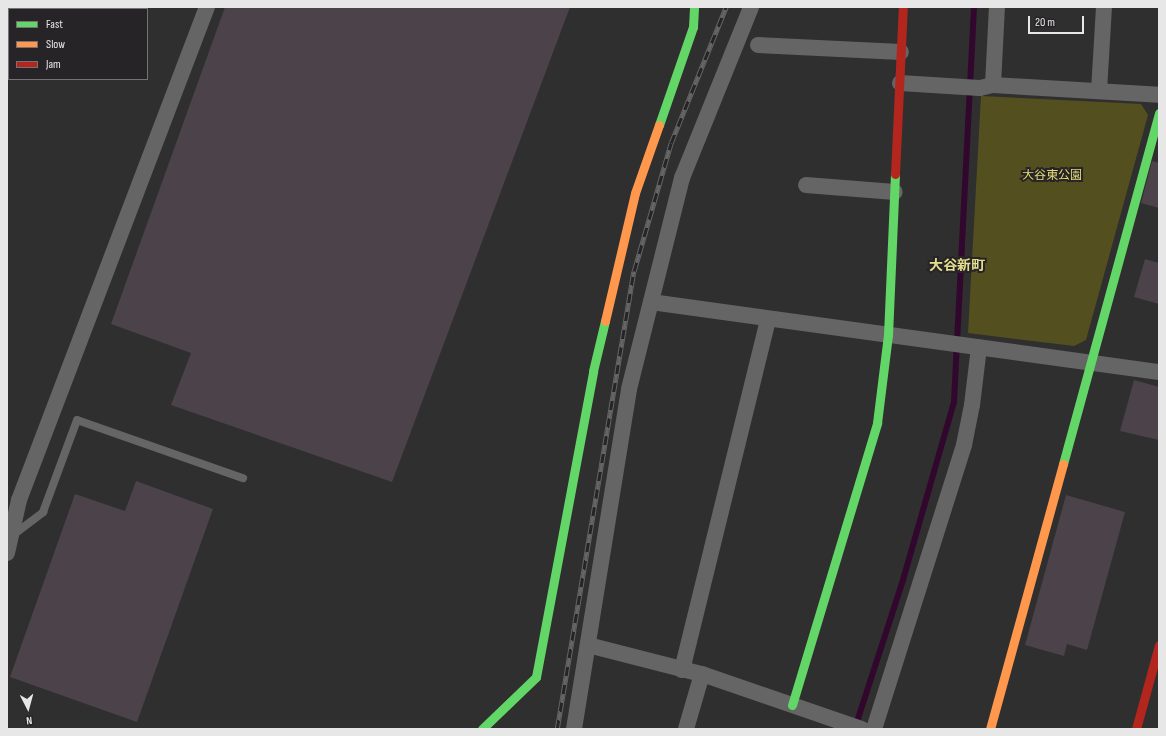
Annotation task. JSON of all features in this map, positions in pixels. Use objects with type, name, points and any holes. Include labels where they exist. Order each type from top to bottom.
[{"type":"street","points":[[7,553],[13,535],[19,500],[207,7]]},
{"type":"street","points":[[482,729],[536,677],[593,371],[636,193],[693,27],[694,7]]},
{"type":"street","points":[[574,729],[629,389],[650,302],[682,178],[751,7]]},
{"type":"street","points":[[792,705],[877,423],[888,335],[904,7]]},
{"type":"street","points":[[986,86],[997,7]]},
{"type":"street","points":[[1099,91],[1104,7]]},
{"type":"street","points":[[758,45],[901,52]]},
{"type":"street","points":[[900,83],[959,87],[986,86],[1159,95]]},
{"type":"street","points":[[990,729],[1092,362],[1159,112]]},
{"type":"street","points":[[806,185],[895,192]]},
{"type":"street","points":[[650,302],[768,320],[1159,372]]},
{"type":"street","points":[[682,670],[768,320]]},
{"type":"street","points":[[874,729],[964,445],[972,405],[971,346]]},
{"type":"street","points":[[588,645],[702,674],[862,729]]},
{"type":"street","points":[[1136,729],[1159,645]]},
{"type":"street","points":[[686,729],[702,674]]},
{"type":"lane","points":[[13,535],[43,512],[77,420],[243,478]]},
{"type":"green space","name":"大谷東公園","points":[[981,96],[1141,104],[1148,115],[1086,340],[1074,346],[968,333]]},
{"type":"building","points":[[225,7],[570,7],[392,482],[171,405],[191,353],[111,324]]},
{"type":"building","points":[[1152,161],[1159,163],[1159,208],[1141,203]]},
{"type":"building","points":[[1145,259],[1159,263],[1159,304],[1134,297]]},
{"type":"building","points":[[1134,380],[1159,387],[1159,440],[1120,431]]},
{"type":"building","points":[[136,481],[213,509],[137,722],[10,677],[75,494],[125,511]]},
{"type":"building","points":[[1066,495],[1125,512],[1087,650],[1067,644],[1064,656],[1025,645]]},
{"type":"waterway","points":[[856,725],[903,580],[954,402],[974,7]]},
{"type":"railway","points":[[557,729],[634,271],[671,143],[726,7]]},
{"type":"traffic: fast","points":[[659,125],[693,27],[694,7]]},
{"type":"traffic: fast","points":[[1063,464],[1159,113]]},
{"type":"traffic: fast","points":[[792,705],[877,423],[888,335],[895,174]]},
{"type":"traffic: fast","points":[[482,729],[536,677],[593,371],[605,321]]},
{"type":"traffic: slow","points":[[605,321],[635,193],[659,125]]},
{"type":"traffic: slow","points":[[990,729],[1063,464]]},
{"type":"traffic: jam","points":[[895,174],[903,7]]},
{"type":"traffic: jam","points":[[1136,729],[1159,645]]},
{"type":"district","name":"大谷新町","points":[[957,266]]}]
